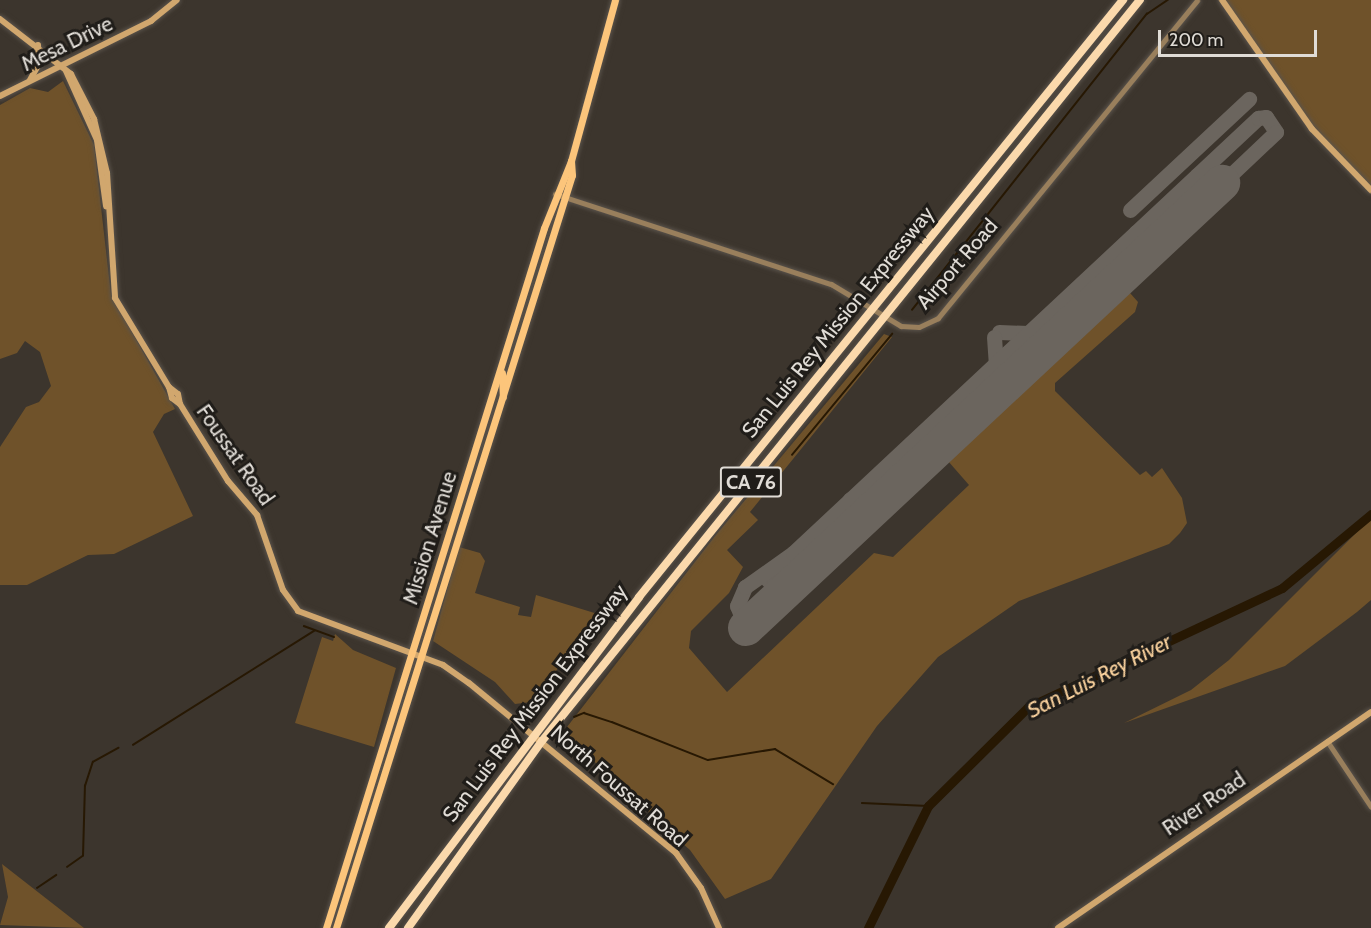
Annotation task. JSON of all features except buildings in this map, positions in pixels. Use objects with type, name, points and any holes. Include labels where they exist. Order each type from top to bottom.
[{"type":"highway","name":"San Luis Rey Mission Expressway","points":[[389,928],[532,733],[1123,0]]},
{"type":"highway","name":"San Luis Rey Mission Expressway","points":[[408,928],[542,741],[1140,0]]},
{"type":"main road","name":"Mesa Drive","points":[[0,96],[29,81],[63,68],[151,21],[177,0]]},
{"type":"main road","name":"Mission Avenue","points":[[336,928],[565,198],[571,160],[615,0]]},
{"type":"main road","points":[[1222,0],[1300,114],[1371,190]]},
{"type":"main road","name":"Foussat Road","points":[[0,19],[37,45],[63,68],[81,92],[102,143],[115,298],[228,481],[257,514],[283,590],[294,607],[309,618],[411,654]]},
{"type":"main road","points":[[29,81],[39,64],[37,45]]},
{"type":"main road","name":"Mission Avenue","points":[[326,928],[534,259],[555,194],[571,160]]},
{"type":"main road","points":[[526,322],[522,313],[534,259]]},
{"type":"main road","points":[[501,364],[502,397]]},
{"type":"main road","name":"North Foussat Road","points":[[411,654],[443,665],[542,741],[676,853],[701,888],[719,928]]},
{"type":"main road","name":"River Road","points":[[1058,928],[1084,905],[1371,712]]},
{"type":"street","name":"Airport Road","points":[[555,194],[831,284],[875,306],[887,316],[909,328],[938,318],[1197,0]]},
{"type":"street","points":[[1327,741],[1371,807]]},
{"type":"shaded area","points":[[1222,0],[1371,0],[1371,190],[1328,148]]},
{"type":"shaded area","points":[[63,81],[94,145],[111,295],[175,409],[164,414],[153,432],[193,516],[114,554],[88,555],[27,585],[0,585],[0,447],[26,407],[39,402],[51,386],[40,352],[25,341],[17,353],[0,359],[0,105],[30,88],[48,92]]},
{"type":"shaded area","points":[[1130,293],[1138,302],[1135,312],[1055,383],[1055,391],[1140,475],[1146,471],[1152,477],[1162,468],[1182,498],[1187,523],[1169,544],[1019,601],[938,657],[877,726],[771,879],[725,899],[690,850],[650,815],[641,798],[565,739],[567,727],[715,536],[884,334],[892,337],[750,512],[758,520],[727,550],[743,567],[729,593],[691,631],[689,648],[727,692],[874,553],[893,557],[969,485],[948,461]]},
{"type":"shaded area","points":[[1371,518],[1371,600],[1357,612],[1285,666],[1124,723],[1191,690],[1229,660]]},
{"type":"shaded area","points":[[459,547],[480,553],[485,561],[475,593],[520,607],[518,615],[531,617],[536,595],[601,615],[531,702],[515,704],[495,682],[433,641]]},
{"type":"shaded area","points":[[335,634],[353,650],[396,668],[374,747],[295,723],[322,637],[333,641]]},
{"type":"shaded area","points":[[2,864],[84,928],[0,925],[8,897]]},
{"type":"waterway","points":[[912,310],[1147,14],[1168,0]]},
{"type":"waterway","points":[[792,455],[892,334]]},
{"type":"waterway","name":"San Luis Rey River","points":[[868,928],[928,806],[1028,707],[1282,588],[1371,514]]},
{"type":"waterway","points":[[304,626],[334,637]]},
{"type":"waterway","points":[[133,745],[314,631]]},
{"type":"waterway","points":[[574,717],[584,713],[708,760],[775,749],[833,784]]},
{"type":"waterway","points":[[67,867],[83,856],[85,786],[93,762],[118,748]]},
{"type":"waterway","points":[[862,803],[928,806]]},
{"type":"waterway","points":[[37,888],[56,875]]},
{"type":"taxiway","points":[[1130,210],[1249,99]]},
{"type":"taxiway","points":[[746,628],[737,606],[745,587],[793,553],[1258,118],[1266,117],[1276,132],[1222,183]]},
{"type":"taxiway","points":[[1197,175],[1199,203]]},
{"type":"taxiway","points":[[1136,232],[1139,247],[1152,247]]},
{"type":"taxiway","points":[[1047,316],[1052,331],[1066,328]]},
{"type":"taxiway","points":[[999,332],[1028,333]]},
{"type":"taxiway","points":[[994,337],[996,363]]},
{"type":"taxiway","points":[[1004,386],[1008,352]]},
{"type":"taxiway","points":[[850,499],[866,505],[863,518]]},
{"type":"taxiway","points":[[775,569],[768,580],[781,595]]},
{"type":"runway","points":[[746,628],[1222,183]]}]
